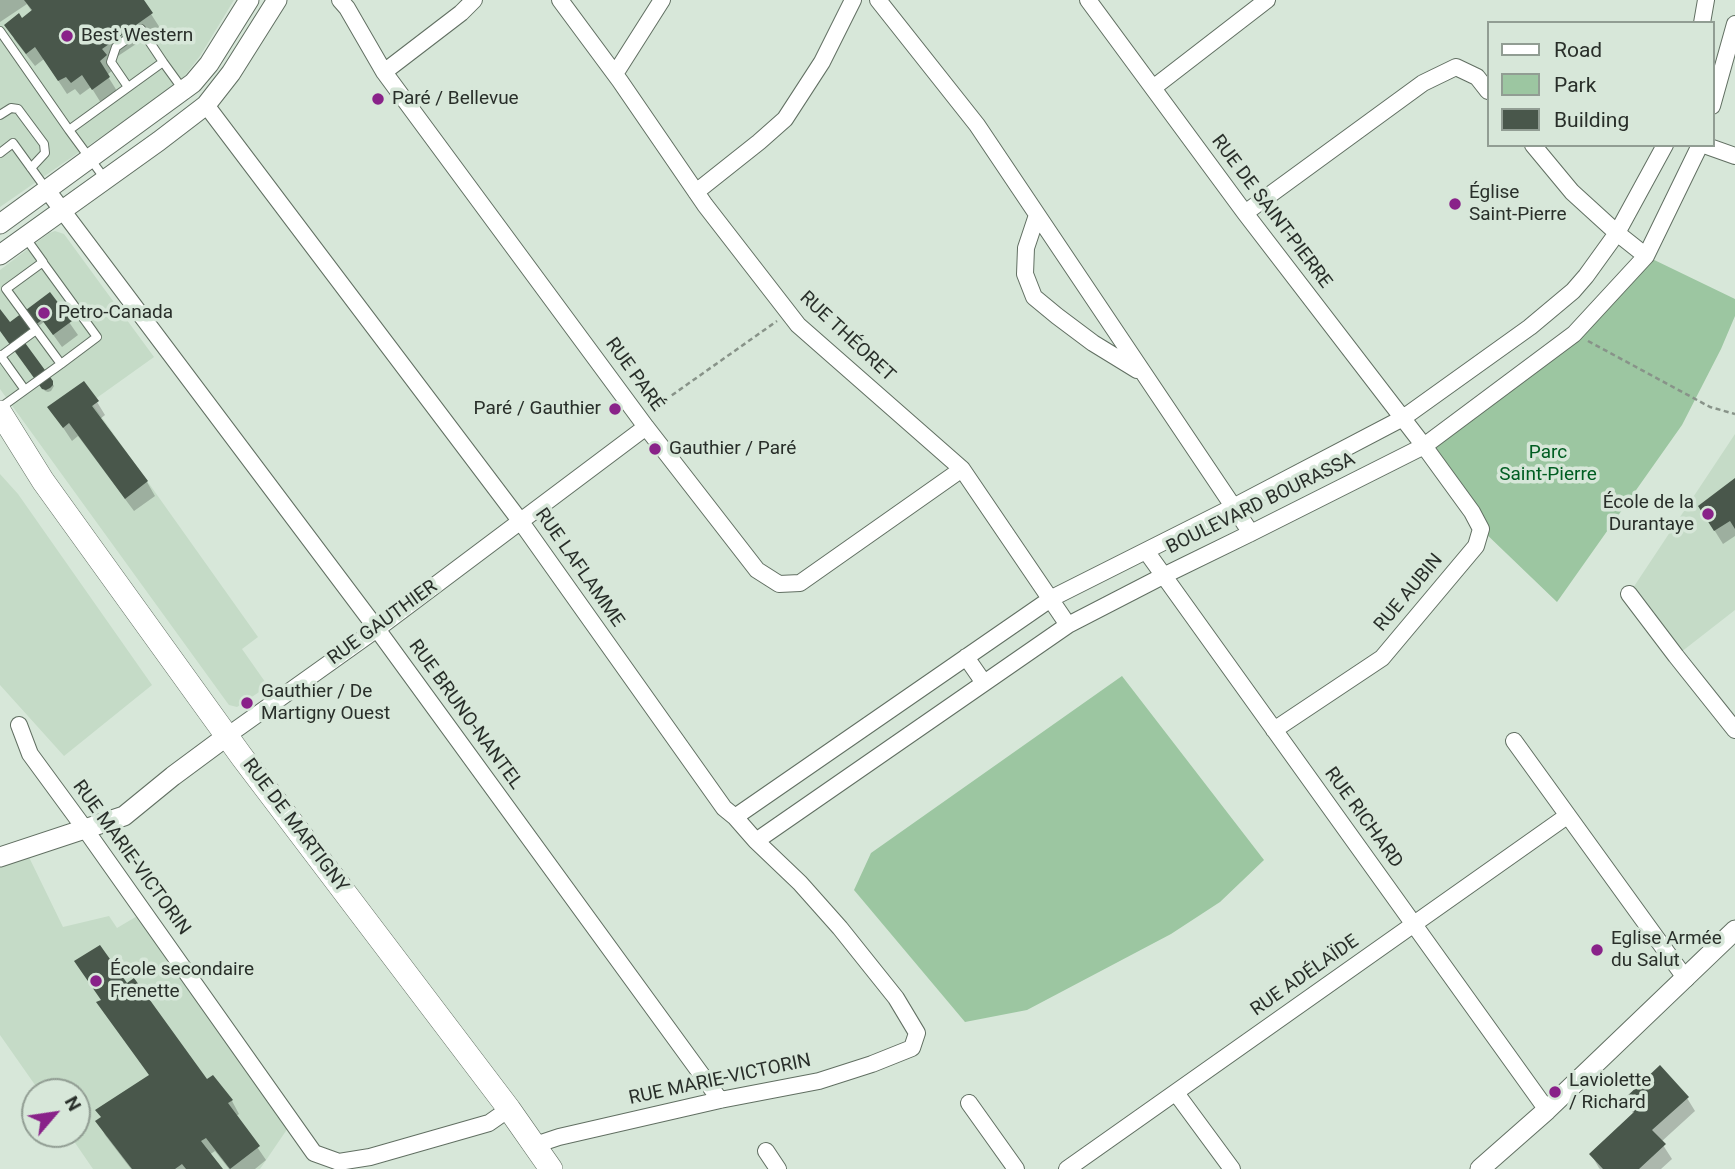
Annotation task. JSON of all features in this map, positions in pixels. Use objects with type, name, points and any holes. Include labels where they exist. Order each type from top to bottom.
[{"type":"main road","name":"RUE DE MARTIGNY","points":[[0,410],[43,481],[227,736],[509,1109],[551,1169]]},
{"type":"main road","name":"RUE DE MARTIGNY","points":[[0,438],[43,481]]},
{"type":"street","points":[[0,224],[193,83],[209,64],[249,0]]},
{"type":"street","points":[[0,255],[206,105],[277,0]]},
{"type":"street","name":"RUE PARÉ","points":[[340,0],[384,72],[643,423],[757,570],[779,584],[800,583],[962,468]]},
{"type":"street","points":[[384,72],[474,0]]},
{"type":"street","name":"RUE THÉORET","points":[[560,0],[615,74],[696,192],[788,313],[798,325],[962,468],[1068,625]]},
{"type":"street","points":[[615,74],[662,0]]},
{"type":"street","points":[[696,192],[785,119],[822,62],[853,0]]},
{"type":"street","points":[[878,0],[977,125],[1251,533]]},
{"type":"street","name":"RUE DE SAINT-PIERRE","points":[[1088,0],[1245,214],[1424,446]]},
{"type":"street","points":[[1153,88],[1267,0]]},
{"type":"street","points":[[1702,21],[1706,0]]},
{"type":"street","points":[[1714,99],[1735,24]]},
{"type":"street","points":[[1245,214],[1423,83],[1456,67],[1477,77],[1486,88]]},
{"type":"street","name":"RUE LAFLAMME","points":[[206,105],[521,522],[724,808],[800,883],[896,998],[917,1034],[912,1048]]},
{"type":"street","points":[[1535,147],[1572,192],[1646,256]]},
{"type":"street","name":"BOULEVARD BOURASSA","points":[[756,841],[1068,625],[1424,446],[1540,340],[1617,233],[1664,147]]},
{"type":"street","name":"BOULEVARD BOURASSA","points":[[735,817],[1050,599],[1403,418],[1540,340],[1574,334],[1646,256],[1701,147]]},
{"type":"street","points":[[1708,147],[1735,156]]},
{"type":"street","name":"RUE BRUNO-NANTEL","points":[[47,190],[377,629],[720,1100]]},
{"type":"street","points":[[1037,215],[1026,248],[1025,274],[1034,297],[1093,343],[1142,373]]},
{"type":"street","name":"RUE GAUTHIER","points":[[0,857],[124,816],[173,775],[521,522],[643,423]]},
{"type":"street","name":"RUE AUBIN","points":[[1274,730],[1382,658],[1476,546],[1481,529],[1472,512],[1424,446]]},
{"type":"street","name":"RUE RICHARD","points":[[1146,551],[1547,1110]]},
{"type":"street","points":[[1629,594],[1735,730]]},
{"type":"street","points":[[966,657],[984,683]]},
{"type":"street","name":"RUE MARIE-VICTORIN","points":[[19,725],[30,754],[314,1153],[339,1162],[370,1157],[489,1123],[509,1109]]},
{"type":"street","points":[[1514,741],[1686,979]]},
{"type":"street","name":"RUE ADÉLAÏDE","points":[[1067,1169],[1567,816]]},
{"type":"street","points":[[1480,1169],[1547,1110],[1735,930]]},
{"type":"street","name":"RUE MARIE-VICTORIN","points":[[535,1145],[720,1100],[819,1081],[912,1048]]},
{"type":"street","points":[[1177,1093],[1231,1169]]},
{"type":"street","points":[[969,1103],[1016,1169]]},
{"type":"street","points":[[766,1151],[778,1169]]},
{"type":"lane","points":[[128,87],[111,62],[116,47],[141,29],[184,91]]},
{"type":"lane","points":[[0,32],[105,179]]},
{"type":"lane","points":[[69,130],[163,62]]},
{"type":"lane","points":[[0,115],[10,108],[18,109],[44,144],[45,153],[31,168]]},
{"type":"lane","points":[[0,153],[13,144],[47,190]]},
{"type":"lane","points":[[0,410],[97,337],[25,237]]},
{"type":"lane","points":[[41,260],[43,262],[3,291],[61,364]]},
{"type":"lane","points":[[25,390],[0,355],[36,330]]},
{"type":"path","points":[[643,423],[788,313]]},
{"type":"path","points":[[1574,334],[1710,407],[1735,414]]},
{"type":"shaded area","points":[[0,0],[234,0],[200,56],[183,78],[0,207]]},
{"type":"shaded area","points":[[55,231],[64,234],[154,357],[91,402],[258,637],[242,649],[268,686],[237,707],[226,701],[0,389],[0,270]]},
{"type":"shaded area","name":"École de la Durantaye","points":[[1735,434],[1735,610],[1676,656],[1629,594]]},
{"type":"shaded area","points":[[0,474],[18,494],[152,685],[64,756],[0,685]]},
{"type":"shaded area","name":"École secondaire Frenette","points":[[25,849],[63,927],[109,916],[117,928],[144,912],[292,1122],[260,1169],[93,1169],[79,1148],[91,1148],[91,1078],[30,1078],[0,1035],[0,857]]},
{"type":"green space","name":"Parc Saint-Pierre","points":[[1646,256],[1735,299],[1735,316],[1682,425],[1557,602],[1481,529],[1424,446],[1550,352]]},
{"type":"green space","points":[[1122,676],[1264,860],[1220,902],[1171,934],[1027,1010],[965,1022],[854,890],[871,853]]},
{"type":"building","name":"Best Western","points":[[24,0],[144,0],[153,13],[102,49],[107,55],[100,61],[110,77],[92,90],[82,75],[71,83],[66,77],[58,81],[35,47],[26,54],[4,25],[19,13],[22,18],[32,10]]},
{"type":"building","points":[[50,292],[72,321],[53,335],[42,320],[20,336],[53,381],[53,385],[46,390],[42,389],[0,331],[0,309],[10,322]]},
{"type":"building","points":[[84,381],[99,401],[92,406],[148,481],[125,499],[69,423],[63,428],[47,407]]},
{"type":"building","points":[[1735,478],[1735,529],[1730,521],[1714,531],[1698,506]]},
{"type":"building","points":[[100,945],[127,983],[134,978],[207,1079],[213,1075],[233,1100],[228,1103],[260,1146],[230,1169],[206,1138],[201,1141],[223,1169],[186,1169],[182,1164],[175,1169],[132,1169],[95,1121],[101,1117],[95,1110],[149,1075],[96,1002],[101,1000],[74,961]]},
{"type":"building","points":[[1660,1065],[1689,1097],[1652,1130],[1666,1144],[1639,1169],[1603,1169],[1589,1154],[1634,1112],[1623,1100]]},
{"type":"place","name":"Best Western","points":[[67,36]]},
{"type":"place","name":"Paré / Bellevue","points":[[378,99]]},
{"type":"place","name":"Église Saint-Pierre","points":[[1455,204]]},
{"type":"place","name":"Petro-Canada","points":[[44,313]]},
{"type":"place","name":"Paré / Gauthier","points":[[615,409]]},
{"type":"place","name":"Gauthier / Paré","points":[[655,449]]},
{"type":"place","name":"École de la Durantaye","points":[[1708,514]]},
{"type":"place","name":"Gauthier / De Martigny Ouest","points":[[247,703]]},
{"type":"place","name":"Eglise Armée du Salut","points":[[1597,950]]},
{"type":"place","name":"École secondaire Frenette","points":[[96,981]]},
{"type":"place","name":"Laviolette / Richard","points":[[1555,1092]]}]
